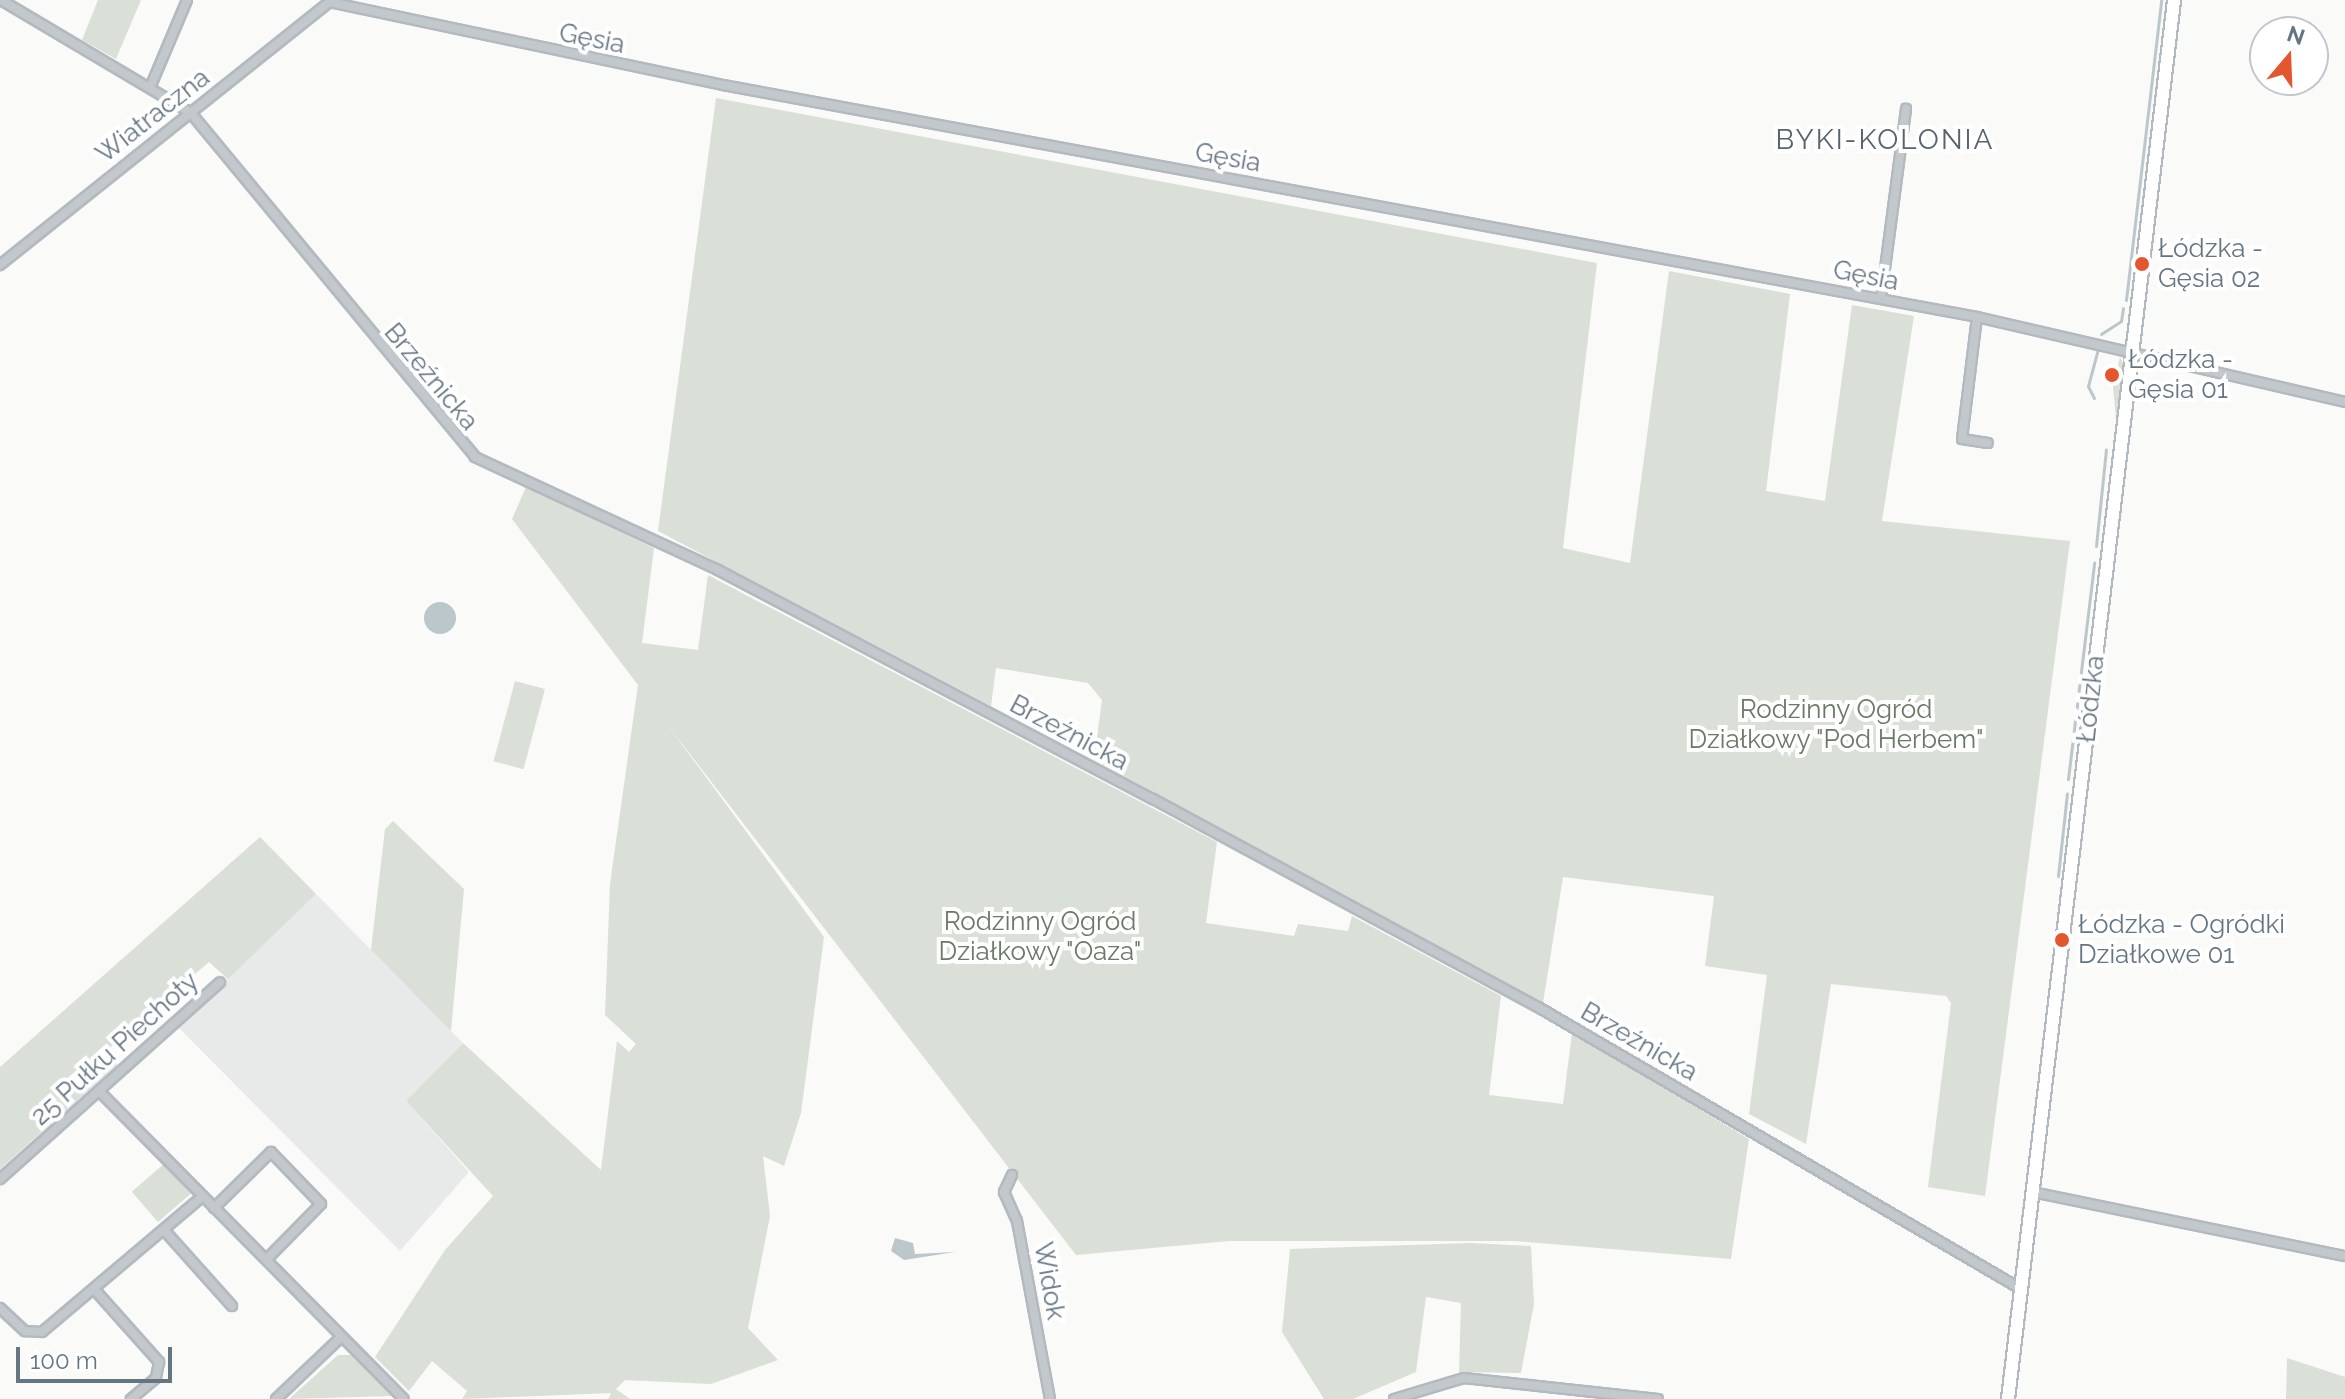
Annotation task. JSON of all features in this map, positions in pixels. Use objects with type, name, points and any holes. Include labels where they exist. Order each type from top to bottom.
[{"type":"main road","name":"Łódzka","points":[[2008,1399],[2127,348],[2174,0]]},
{"type":"street","name":"Brzeźnicka","points":[[1,0],[152,83],[190,112],[475,457],[694,558],[1167,807],[1538,1007],[2021,1289]]},
{"type":"street","points":[[152,83],[187,0]]},
{"type":"street","name":"Gęsia","points":[[331,1],[723,85],[1977,317],[2127,348],[2345,402]]},
{"type":"street","name":"Wiatraczna","points":[[0,265],[331,1]]},
{"type":"street","points":[[1881,299],[1906,109]]},
{"type":"street","points":[[1977,317],[1962,439],[1988,443]]},
{"type":"street","name":"25 Pułku Piechoty","points":[[0,1179],[220,982]]},
{"type":"street","points":[[99,1091],[267,1259],[340,1338],[404,1399]]},
{"type":"street","points":[[214,1208],[271,1152],[321,1204],[267,1259]]},
{"type":"street","name":"Widok","points":[[1012,1175],[1004,1192],[1017,1221],[1050,1399]]},
{"type":"street","points":[[2032,1192],[2298,1241],[2345,1256]]},
{"type":"street","points":[[0,1308],[37,1334],[202,1197]]},
{"type":"street","points":[[164,1230],[232,1306]]},
{"type":"street","points":[[94,1289],[159,1362],[156,1378],[131,1399]]},
{"type":"street","points":[[276,1399],[340,1338]]},
{"type":"street","points":[[1394,1399],[1464,1378],[1658,1399]]},
{"type":"shaded area","points":[[440,602],[451,607],[456,618],[451,629],[440,634],[429,629],[424,618],[429,607]]},
{"type":"shaded area","points":[[316,894],[463,1043],[406,1101],[469,1172],[400,1251],[178,1027]]},
{"type":"shaded area","points":[[895,1238],[913,1243],[915,1254],[955,1252],[904,1260],[891,1251]]},
{"type":"green space","points":[[98,0],[141,0],[116,59],[82,40]]},
{"type":"green space","name":"Rodzinny Ogród Działkowy \"Pod Herbem\"","points":[[716,98],[1597,263],[1563,548],[1630,563],[1669,271],[1790,294],[1766,491],[1825,501],[1852,305],[1914,316],[1882,521],[2070,541],[1985,1196],[1928,1187],[1951,1003],[1946,996],[1831,984],[1806,1144],[1749,1114],[1767,975],[1705,966],[1714,896],[1563,877],[1543,1003],[1094,760],[1102,700],[1088,683],[996,668],[991,706],[658,531]]},
{"type":"green space","points":[[2120,357],[2124,365],[2116,419],[2113,387]]},
{"type":"green space","name":"Rodzinny Ogród Działkowy \"Oaza\"","points":[[526,487],[654,548],[642,643],[698,650],[708,575],[1217,842],[1206,923],[1294,936],[1298,924],[1348,931],[1352,916],[1501,996],[1489,1095],[1563,1104],[1572,1033],[1749,1139],[1731,1259],[1515,1241],[1229,1241],[1076,1255],[666,723],[824,937],[801,1113],[784,1166],[763,1156],[770,1216],[748,1328],[778,1360],[711,1384],[625,1380],[616,1389],[630,1399],[608,1399],[611,1393],[462,1399],[467,1391],[432,1361],[409,1391],[375,1357],[445,1250],[493,1196],[406,1101],[463,1043],[601,1170],[617,1041],[629,1052],[636,1044],[605,1015],[610,884],[638,685],[512,519]]},
{"type":"green space","points":[[515,681],[545,689],[523,769],[494,761]]},
{"type":"green space","points":[[393,821],[464,889],[451,1031],[371,950],[385,829]]},
{"type":"green space","points":[[260,837],[316,894],[228,979],[209,962],[106,1051],[117,1065],[0,1169],[0,1067]]},
{"type":"green space","points":[[165,1163],[191,1193],[158,1222],[132,1192]]},
{"type":"green space","points":[[1470,1243],[1531,1246],[1534,1304],[1521,1373],[1459,1372],[1461,1303],[1426,1297],[1416,1372],[1353,1399],[1324,1399],[1282,1332],[1290,1249]]},
{"type":"green space","points":[[338,1355],[351,1355],[392,1396],[289,1399]]},
{"type":"green space","points":[[2287,1358],[2345,1377],[2345,1399],[2286,1399]]},
{"type":"waterway","points":[[2126,300],[2161,0]]},
{"type":"waterway","points":[[2101,334],[2121,321],[2123,308]]},
{"type":"waterway","points":[[2094,398],[2088,386],[2098,348]]},
{"type":"waterway","points":[[2096,546],[2106,450]]},
{"type":"waterway","points":[[2068,779],[2094,563]]},
{"type":"waterway","points":[[2058,876],[2067,793]]},
{"type":"place","name":"Łódzka - Gęsia 02","points":[[2142,264]]},
{"type":"place","name":"Łódzka - Gęsia 01","points":[[2112,375]]},
{"type":"place","name":"Łódzka - Ogródki Działkowe 01","points":[[2062,940]]},
{"type":"district","name":"BYKI-KOLONIA","points":[[1885,140]]}]
